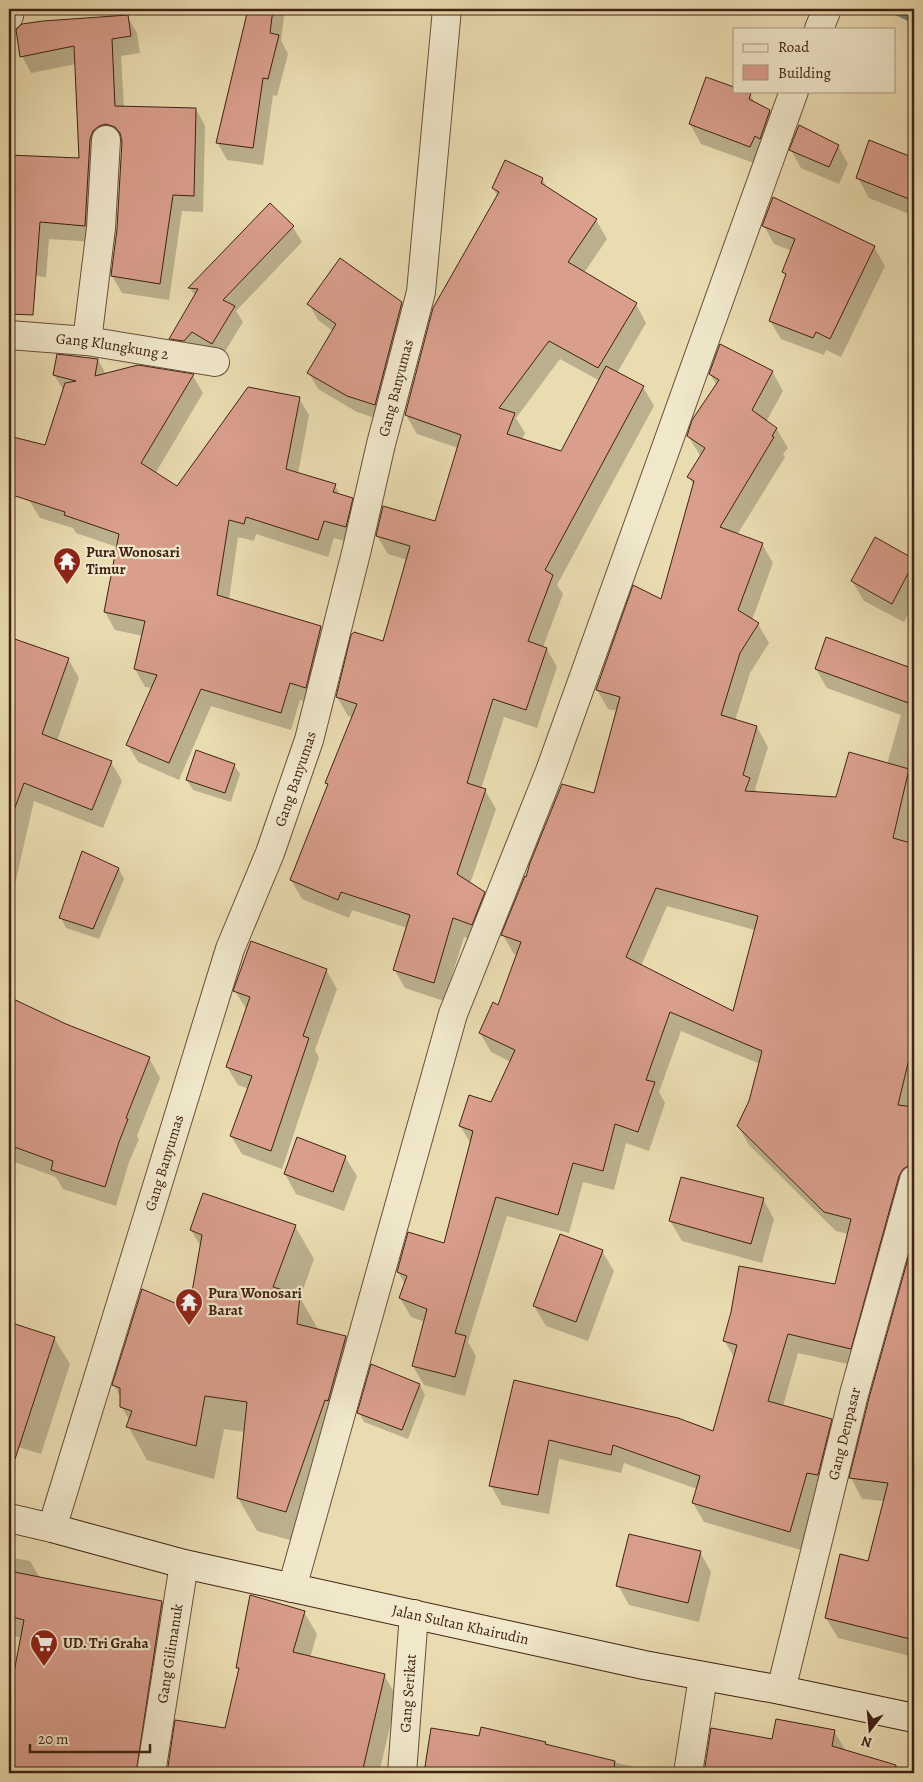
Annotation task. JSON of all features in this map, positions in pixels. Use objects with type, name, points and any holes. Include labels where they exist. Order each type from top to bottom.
[{"type":"street","points":[[9,16],[10,9]]},
{"type":"street","name":"Gang Banyumas","points":[[52,1528],[230,949],[270,853],[309,740],[381,444],[421,292],[447,9]]},
{"type":"street","points":[[819,28],[827,9]]},
{"type":"street","points":[[292,1588],[453,1014],[550,771],[794,92]]},
{"type":"street","points":[[87,341],[101,228],[106,140]]},
{"type":"street","name":"Gang Klungkung 2","points":[[9,335],[87,341],[215,362]]},
{"type":"street","name":"Gang Denpasar","points":[[781,1690],[854,1394],[914,1180]]},
{"type":"street","name":"Jalan Sultan Khairudin","points":[[9,1518],[184,1564],[292,1588],[703,1677],[781,1690],[914,1718]]},
{"type":"street","name":"Gang Gilimanuk","points":[[151,1773],[184,1564]]},
{"type":"street","name":"Gang Serikat","points":[[402,1773],[414,1614]]},
{"type":"street","points":[[688,1773],[703,1677]]},
{"type":"building","points":[[248,9],[273,9],[270,33],[279,35],[268,79],[263,78],[253,148],[216,143]]},
{"type":"building","points":[[128,15],[131,36],[112,39],[115,106],[196,108],[194,196],[173,195],[160,284],[111,276],[117,229],[122,141],[120,133],[115,127],[106,124],[99,126],[93,131],[90,139],[85,226],[40,222],[33,315],[9,314],[9,155],[79,158],[74,46],[20,57],[16,30],[22,24],[43,21]]},
{"type":"building","points":[[706,77],[733,87],[733,92],[751,93],[749,99],[770,110],[760,139],[755,136],[750,147],[689,124]]},
{"type":"building","points":[[799,125],[839,145],[829,167],[789,150]]},
{"type":"building","points":[[869,140],[914,158],[914,201],[856,178]]},
{"type":"building","points":[[505,160],[543,178],[541,183],[597,219],[568,262],[637,303],[598,368],[549,341],[499,408],[515,413],[507,434],[561,451],[606,366],[644,386],[545,570],[553,575],[528,641],[547,648],[526,710],[493,699],[467,783],[486,789],[457,874],[485,892],[472,925],[453,918],[434,983],[393,970],[410,915],[341,892],[338,900],[290,880],[328,784],[325,783],[357,704],[336,697],[351,635],[354,632],[383,641],[410,546],[376,536],[383,506],[435,521],[461,435],[405,415],[433,308],[499,192],[492,188]]},
{"type":"building","points":[[773,197],[875,246],[830,339],[816,332],[813,338],[769,321],[786,274],[782,272],[795,239],[762,226]]},
{"type":"building","points":[[270,203],[294,226],[223,300],[235,306],[212,344],[192,332],[184,341],[169,339],[198,289],[188,288]]},
{"type":"building","points":[[340,258],[402,302],[375,405],[347,396],[307,373],[336,324],[307,304]]},
{"type":"building","points":[[720,344],[773,371],[752,410],[777,428],[772,436],[774,437],[720,527],[763,543],[738,610],[759,623],[740,653],[721,715],[757,726],[743,775],[750,778],[745,791],[836,797],[849,752],[909,769],[893,838],[914,844],[914,1038],[898,1105],[914,1107],[914,1165],[903,1169],[899,1176],[851,1349],[788,1334],[768,1401],[832,1419],[818,1475],[807,1473],[790,1532],[692,1503],[700,1476],[613,1445],[611,1455],[549,1440],[538,1495],[489,1486],[514,1380],[678,1418],[713,1431],[737,1345],[723,1341],[731,1312],[739,1266],[835,1284],[851,1219],[824,1212],[737,1126],[749,1101],[762,1051],[670,1012],[646,1080],[655,1082],[638,1132],[615,1124],[603,1171],[573,1163],[558,1215],[496,1197],[455,1333],[466,1336],[455,1377],[412,1366],[427,1309],[399,1298],[407,1276],[397,1272],[408,1232],[444,1243],[473,1131],[459,1126],[469,1095],[491,1102],[515,1050],[479,1033],[493,1002],[498,1005],[521,942],[501,935],[562,784],[594,793],[620,697],[596,690],[633,585],[661,599],[694,481],[687,477],[705,448],[687,436],[692,420],[719,380],[709,374]],"holes":[[[656,888],[758,916],[733,1011],[626,957]]]},
{"type":"building","points":[[57,354],[98,359],[95,376],[138,365],[194,374],[141,463],[177,486],[248,387],[300,397],[286,469],[336,484],[333,492],[353,498],[346,527],[324,521],[318,540],[246,517],[244,524],[229,520],[217,595],[321,626],[306,688],[290,683],[281,713],[201,689],[169,763],[126,745],[157,675],[134,669],[145,621],[104,612],[119,534],[64,515],[65,512],[9,494],[9,436],[45,445],[65,383],[76,381],[53,375]]},
{"type":"building","points":[[875,537],[914,559],[892,604],[851,581]]},
{"type":"building","points":[[9,637],[69,658],[42,734],[112,761],[92,810],[24,783],[13,813],[9,812]]},
{"type":"building","points":[[826,637],[914,669],[914,705],[815,669]]},
{"type":"building","points":[[196,750],[235,764],[225,793],[186,780]]},
{"type":"building","points":[[82,851],[119,868],[93,929],[59,918]]},
{"type":"building","points":[[251,941],[327,969],[303,1036],[309,1038],[271,1151],[230,1136],[252,1076],[226,1067],[250,997],[233,991]]},
{"type":"building","points":[[9,997],[66,1024],[150,1057],[126,1118],[128,1119],[105,1187],[51,1170],[53,1161],[9,1145]]},
{"type":"building","points":[[297,1137],[346,1156],[333,1192],[284,1174]]},
{"type":"building","points":[[681,1177],[764,1198],[751,1244],[669,1221]]},
{"type":"building","points":[[203,1193],[296,1225],[273,1287],[300,1295],[297,1324],[346,1336],[328,1401],[325,1400],[286,1512],[237,1498],[247,1402],[205,1396],[196,1446],[126,1427],[132,1411],[120,1407],[120,1388],[112,1385],[142,1289],[189,1309],[202,1235],[190,1230]]},
{"type":"building","points":[[560,1234],[603,1250],[576,1322],[533,1306]]},
{"type":"building","points":[[914,1237],[914,1640],[825,1618],[840,1554],[868,1561],[888,1483],[849,1478],[869,1398]]},
{"type":"building","points":[[9,1322],[55,1337],[15,1459],[9,1458]]},
{"type":"building","points":[[371,1364],[420,1384],[402,1430],[357,1413]]},
{"type":"building","points":[[629,1534],[701,1551],[688,1603],[616,1586]]},
{"type":"building","points":[[9,1571],[162,1601],[136,1773],[10,1773],[9,1698],[24,1620],[9,1616]]},
{"type":"building","points":[[250,1595],[305,1611],[293,1652],[385,1674],[362,1773],[167,1773],[175,1720],[225,1728],[239,1668],[236,1668]]},
{"type":"building","points":[[776,1719],[835,1730],[832,1746],[896,1765],[895,1773],[704,1773],[711,1728],[772,1739]]},
{"type":"building","points":[[481,1727],[615,1761],[613,1773],[424,1773],[431,1728],[479,1736]]},
{"type":"waterway","points":[[897,9],[914,17]]},
{"type":"place","name":"Pura Wonosari Timur","points":[[67,585]]},
{"type":"place","name":"Pura Wonosari Barat","points":[[189,1326]]},
{"type":"place","name":"UD. Tri Graha","points":[[44,1667]]}]
